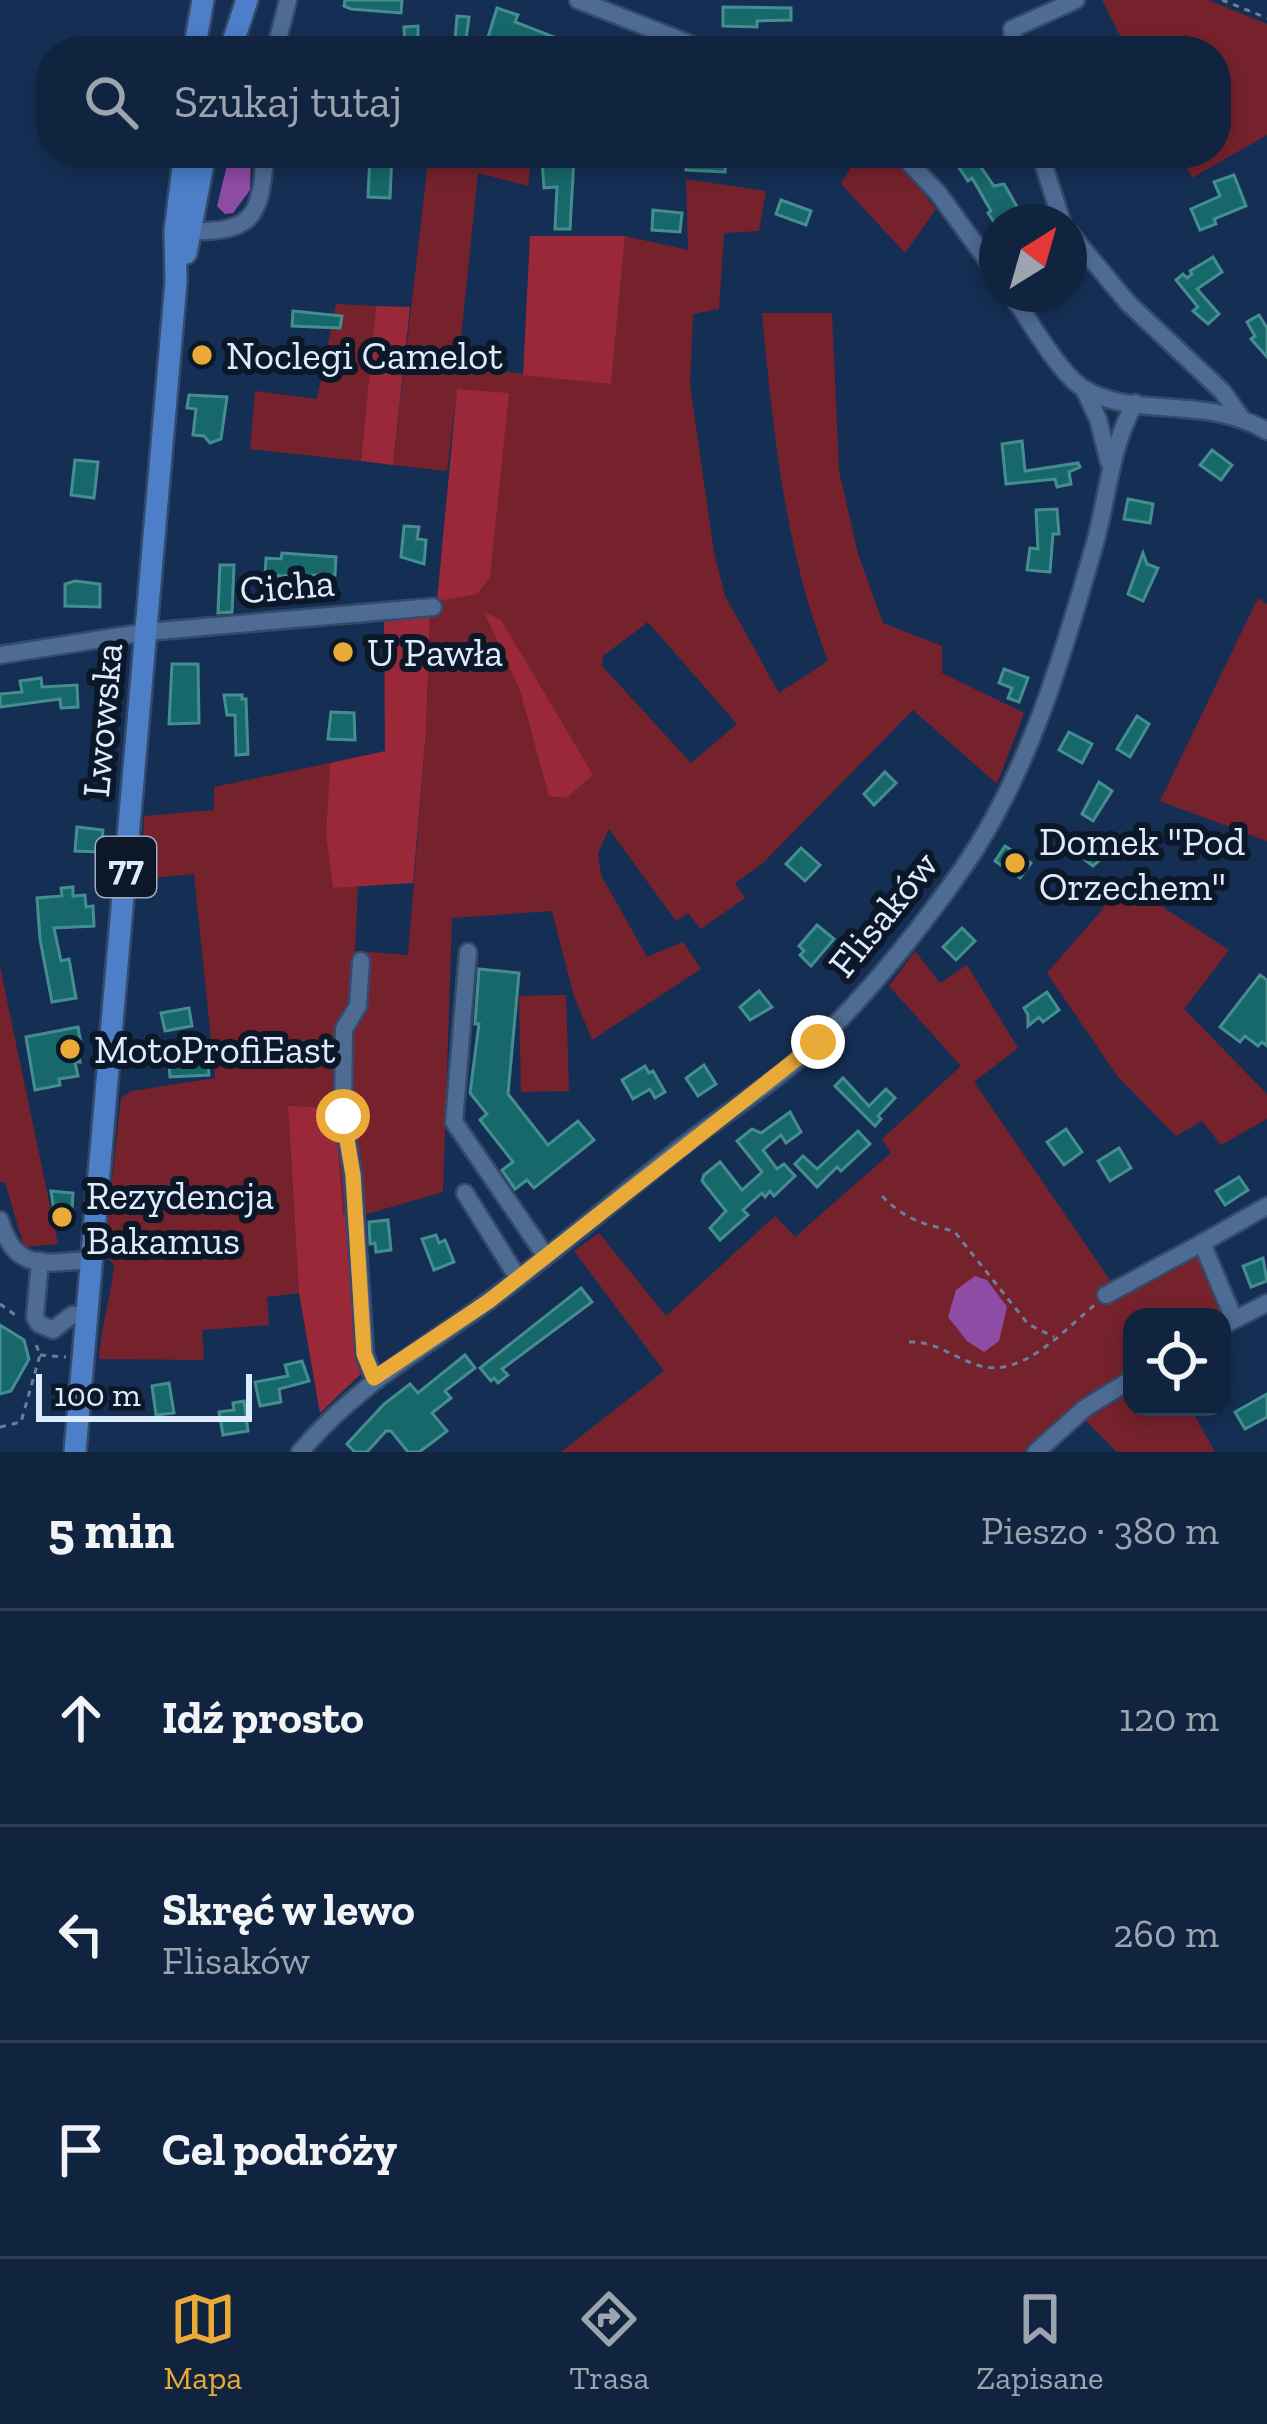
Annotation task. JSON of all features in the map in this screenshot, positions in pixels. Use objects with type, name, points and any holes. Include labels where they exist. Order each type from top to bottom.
[{"type":"main road","points":[[197,36],[203,0]]},
{"type":"main road","points":[[235,36],[247,0]]},
{"type":"main road","name":"Lwowska","points":[[75,1452],[184,168]]},
{"type":"main road","name":"Lwowska","points":[[182,231],[201,168]]},
{"type":"street","points":[[279,36],[288,0]]},
{"type":"street","points":[[578,0],[670,36]]},
{"type":"street","points":[[1013,36],[1012,29],[1076,0]]},
{"type":"street","points":[[182,231],[226,231],[253,216],[263,194],[264,168]]},
{"type":"street","points":[[914,168],[979,244]]},
{"type":"street","points":[[1043,168],[1051,204]]},
{"type":"street","points":[[1087,254],[1128,303],[1222,391],[1240,416]]},
{"type":"street","name":"Flisaków","points":[[1025,312],[1084,389],[1098,419],[1110,468]]},
{"type":"street","points":[[1084,389],[1135,403],[1197,407],[1240,416],[1267,431]]},
{"type":"street","name":"Flisaków","points":[[300,1452],[374,1378],[518,1278],[818,1042],[863,994],[963,867],[1006,793],[1047,694],[1093,550],[1121,428],[1135,403]]},
{"type":"street","name":"Cicha","points":[[0,655],[146,632],[433,607]]},
{"type":"street","points":[[468,952],[454,1122],[545,1256]]},
{"type":"street","points":[[361,961],[358,1006],[344,1029],[343,1116],[353,1175],[364,1354],[374,1378]]},
{"type":"street","points":[[465,1193],[518,1278]]},
{"type":"street","points":[[1106,1295],[1267,1206]]},
{"type":"street","points":[[0,1220],[13,1252],[40,1261],[93,1259]]},
{"type":"street","points":[[1202,1243],[1223,1308]]},
{"type":"street","points":[[40,1261],[35,1317],[39,1324],[53,1330],[72,1315],[88,1316]]},
{"type":"street","points":[[1231,1321],[1267,1303]]},
{"type":"street","points":[[1036,1452],[1085,1408],[1123,1385]]},
{"type":"path","points":[[1222,0],[1267,18]]},
{"type":"path","points":[[882,1196],[917,1225],[954,1231],[1028,1324],[1054,1337]]},
{"type":"path","points":[[909,1342],[924,1341],[981,1366],[999,1368],[1034,1354],[1106,1295]]},
{"type":"path","points":[[0,1427],[21,1421],[40,1355],[74,1357]]},
{"type":"shaded area","points":[[1102,0],[1208,0],[1267,24],[1267,135],[1231,156],[1231,36],[1120,36]]},
{"type":"shaded area","points":[[226,168],[251,168],[250,190],[233,213],[225,214],[217,206]]},
{"type":"shaded area","points":[[427,168],[530,168],[528,186],[478,173],[458,366],[611,384],[625,236],[688,250],[686,179],[766,191],[759,231],[724,233],[719,309],[693,314],[690,385],[714,552],[725,596],[779,693],[828,661],[791,533],[762,313],[832,313],[839,471],[858,554],[883,623],[942,646],[942,673],[1024,713],[997,784],[913,710],[763,863],[735,883],[745,898],[701,929],[688,913],[676,921],[609,829],[598,853],[601,875],[647,957],[683,942],[701,969],[592,1040],[573,993],[552,911],[452,918],[443,1192],[360,1216],[343,1216],[335,1109],[288,1107],[299,1293],[267,1297],[269,1325],[202,1330],[204,1360],[99,1359],[114,1265],[104,1252],[121,1098],[132,1091],[215,1078],[194,874],[141,879],[144,816],[214,810],[214,787],[330,763],[326,835],[333,888],[358,885],[355,951],[408,955],[430,613],[437,601],[490,577],[496,510],[457,390],[447,471],[393,465]],"holes":[[[648,622],[737,724],[691,763],[602,666],[603,656]]]},
{"type":"shaded area","points":[[850,168],[901,168],[936,209],[905,253],[841,184]]},
{"type":"shaded area","points":[[1187,168],[1209,168],[1192,178]]},
{"type":"shaded area","points":[[530,236],[625,236],[611,384],[523,375]]},
{"type":"shaded area","points":[[336,304],[376,306],[361,461],[250,449],[255,391],[317,399]]},
{"type":"shaded area","points":[[376,306],[410,307],[393,465],[361,461]]},
{"type":"shaded area","points":[[457,389],[509,393],[490,577],[477,594],[437,601]]},
{"type":"shaded area","points":[[1258,598],[1267,604],[1267,841],[1160,801]]},
{"type":"shaded area","points":[[484,612],[501,620],[593,775],[566,798],[549,796],[520,690]]},
{"type":"shaded area","points":[[430,613],[413,883],[333,888],[326,835],[330,763],[385,751],[384,617]]},
{"type":"shaded area","points":[[1119,879],[1229,950],[1184,1009],[1267,1094],[1267,1119],[1221,1145],[1202,1121],[1176,1136],[1118,1077],[1047,973],[1102,910]]},
{"type":"shaded area","points":[[915,951],[940,983],[967,965],[1018,1048],[974,1082],[1121,1296],[1197,1255],[1221,1308],[1123,1308],[1123,1374],[1061,1417],[1024,1452],[561,1452],[664,1371],[574,1251],[599,1233],[666,1316],[775,1216],[795,1237],[891,1153],[882,1139],[961,1066],[889,986]]},
{"type":"shaded area","points":[[0,967],[58,1244],[24,1247],[5,1182],[0,1182]]},
{"type":"shaded area","points":[[566,995],[569,1091],[521,1092],[519,996]]},
{"type":"shaded area","points":[[288,1106],[335,1108],[343,1215],[351,1216],[352,1293],[365,1370],[320,1413],[299,1293]]},
{"type":"shaded area","points":[[975,1276],[987,1280],[1007,1307],[999,1341],[984,1352],[967,1341],[948,1317],[956,1290]]},
{"type":"shaded area","points":[[1123,1397],[1123,1416],[1195,1416],[1215,1452],[1117,1452],[1085,1420]]},
{"type":"building","points":[[345,0],[402,0],[401,13],[351,9],[344,6]]},
{"type":"building","points":[[723,7],[791,8],[791,20],[757,21],[757,27],[723,26]]},
{"type":"building","points":[[497,8],[518,15],[515,22],[551,36],[488,36]]},
{"type":"building","points":[[457,16],[469,17],[467,36],[455,36]]},
{"type":"building","points":[[418,26],[418,36],[404,36],[404,27]]},
{"type":"building","points":[[369,168],[391,168],[390,198],[368,197]]},
{"type":"building","points":[[543,168],[573,168],[570,229],[555,229],[557,187],[544,188]]},
{"type":"building","points":[[686,168],[725,168],[725,172]]},
{"type":"building","points":[[959,168],[981,168],[994,186],[1004,184],[1016,204],[987,204],[972,178],[968,181]]},
{"type":"building","points":[[1234,175],[1246,206],[1200,230],[1191,209],[1220,196],[1214,182]]},
{"type":"building","points":[[781,200],[811,211],[806,225],[776,214]]},
{"type":"building","points":[[653,210],[682,213],[680,232],[652,230]]},
{"type":"building","points":[[1213,257],[1222,272],[1197,289],[1219,314],[1208,324],[1193,311],[1198,307],[1176,280],[1183,274],[1187,278]]},
{"type":"building","points":[[293,311],[342,316],[340,328],[292,326]]},
{"type":"building","points":[[1259,315],[1267,328],[1267,357],[1251,339],[1255,336],[1247,322]]},
{"type":"building","points":[[189,395],[227,397],[221,439],[210,443],[204,436],[193,435],[196,409],[187,408]]},
{"type":"building","points":[[1022,441],[1025,471],[1078,463],[1080,467],[1069,472],[1071,484],[1057,487],[1055,479],[1006,484],[1002,444]]},
{"type":"building","points":[[1212,450],[1232,465],[1221,480],[1200,465]]},
{"type":"building","points":[[75,460],[98,462],[94,498],[71,495]]},
{"type":"building","points":[[1128,499],[1153,504],[1150,523],[1124,519]]},
{"type":"building","points":[[1057,509],[1059,534],[1053,534],[1050,572],[1027,570],[1030,548],[1038,549],[1036,510]]},
{"type":"building","points":[[404,526],[419,527],[417,539],[426,540],[424,564],[401,557]]},
{"type":"building","points":[[282,553],[336,557],[335,575],[265,576],[266,558],[281,559]]},
{"type":"building","points":[[1143,553],[1147,564],[1158,568],[1143,601],[1128,594]]},
{"type":"building","points":[[220,565],[234,565],[232,612],[218,613]]},
{"type":"building","points":[[65,584],[100,584],[100,607],[65,606]]},
{"type":"building","points":[[172,664],[198,664],[199,723],[169,724]]},
{"type":"building","points":[[1004,669],[1028,678],[1019,702],[1008,698],[1012,688],[999,683]]},
{"type":"building","points":[[41,678],[42,687],[77,685],[78,707],[61,708],[60,699],[0,707],[0,694],[22,692],[20,681]]},
{"type":"building","points":[[224,695],[246,699],[248,754],[236,755],[235,715],[227,715]]},
{"type":"building","points":[[331,712],[354,713],[355,740],[328,739]]},
{"type":"building","points":[[1137,716],[1149,724],[1130,757],[1117,749]]},
{"type":"building","points":[[1069,732],[1092,744],[1082,763],[1059,750]]},
{"type":"building","points":[[885,772],[896,783],[874,805],[864,794]]},
{"type":"building","points":[[1099,782],[1112,791],[1093,821],[1082,814]]},
{"type":"building","points":[[77,827],[103,830],[101,852],[75,851]]},
{"type":"building","points":[[1099,835],[1114,847],[1093,866],[1080,856]]},
{"type":"building","points":[[1005,846],[1031,863],[1020,878],[995,861]]},
{"type":"building","points":[[801,848],[820,865],[805,881],[786,864]]},
{"type":"building","points":[[73,887],[73,896],[85,895],[86,907],[93,906],[94,926],[54,928],[61,961],[69,959],[76,998],[52,1002],[37,898],[62,896],[61,888]]},
{"type":"building","points":[[817,925],[834,939],[811,966],[800,955],[804,951],[799,946]]},
{"type":"building","points":[[962,928],[975,941],[956,960],[943,947]]},
{"type":"building","points":[[479,969],[519,973],[508,1094],[548,1145],[578,1121],[594,1140],[534,1188],[527,1180],[515,1189],[502,1170],[513,1162],[480,1120],[487,1114],[470,1093],[479,1024],[475,1024]]},
{"type":"building","points":[[1260,975],[1267,980],[1267,1046],[1262,1042],[1258,1046],[1245,1036],[1240,1042],[1220,1027]]},
{"type":"building","points":[[759,991],[772,1007],[750,1020],[740,1007]]},
{"type":"building","points":[[1047,992],[1059,1010],[1028,1026],[1024,1008]]},
{"type":"building","points":[[189,1008],[192,1026],[165,1031],[161,1013]]},
{"type":"building","points":[[78,1027],[82,1048],[77,1049],[80,1062],[75,1062],[78,1076],[35,1090],[26,1037]]},
{"type":"building","points":[[208,1062],[209,1075],[170,1077],[169,1064]]},
{"type":"building","points":[[704,1065],[716,1084],[698,1096],[686,1078]]},
{"type":"building","points":[[645,1066],[665,1092],[655,1098],[650,1089],[633,1099],[622,1080]]},
{"type":"building","points":[[843,1078],[869,1106],[886,1089],[895,1098],[875,1126],[835,1086]]},
{"type":"building","points":[[790,1112],[801,1132],[786,1143],[781,1135],[763,1150],[777,1169],[784,1164],[795,1176],[774,1196],[770,1191],[765,1197],[762,1193],[743,1210],[748,1215],[720,1240],[710,1228],[726,1211],[702,1181],[704,1175],[720,1162],[742,1190],[762,1172],[737,1141],[752,1129],[761,1133]]},
{"type":"building","points":[[1066,1129],[1082,1152],[1064,1165],[1047,1142]]},
{"type":"building","points":[[858,1131],[870,1144],[817,1187],[795,1164],[803,1156],[817,1169]]},
{"type":"building","points":[[1119,1148],[1131,1168],[1110,1181],[1098,1161]]},
{"type":"building","points":[[1239,1177],[1248,1190],[1225,1205],[1216,1191]]},
{"type":"building","points":[[51,1191],[73,1193],[71,1225],[56,1224]]},
{"type":"building","points":[[388,1220],[391,1250],[376,1252],[375,1243],[370,1244],[369,1222]]},
{"type":"building","points":[[436,1235],[439,1243],[445,1240],[454,1262],[434,1270],[422,1239]]},
{"type":"building","points":[[1263,1258],[1267,1281],[1251,1287],[1243,1266]]},
{"type":"building","points":[[581,1288],[592,1302],[502,1369],[508,1375],[498,1383],[494,1378],[491,1381],[480,1368]]},
{"type":"building","points":[[0,1325],[24,1340],[29,1359],[11,1391],[0,1394]]},
{"type":"building","points":[[465,1355],[475,1368],[445,1391],[451,1398],[432,1413],[447,1431],[430,1444],[419,1452],[408,1452],[386,1431],[367,1452],[355,1452],[347,1444],[410,1384],[418,1393]]},
{"type":"building","points":[[302,1361],[309,1381],[279,1389],[281,1402],[260,1406],[255,1382],[288,1376],[285,1365]]},
{"type":"building","points":[[169,1383],[174,1413],[156,1415],[152,1386]]},
{"type":"building","points":[[1267,1394],[1267,1417],[1245,1429],[1235,1412]]},
{"type":"building","points":[[244,1401],[248,1431],[223,1435],[219,1412],[234,1410],[233,1403]]},
{"type":"place","name":"Noclegi Camelot","points":[[202,355]]},
{"type":"place","name":"U Pawła","points":[[343,652]]},
{"type":"place","name":"Domek \"Pod Orzechem\"","points":[[1015,863]]},
{"type":"place","name":"MotoProfiEast","points":[[70,1049]]},
{"type":"place","name":"Rezydencja Bakamus","points":[[62,1217]]},
{"type":"route","points":[[343,1116],[353,1175],[364,1354],[374,1378],[489,1301],[818,1042]]}]
